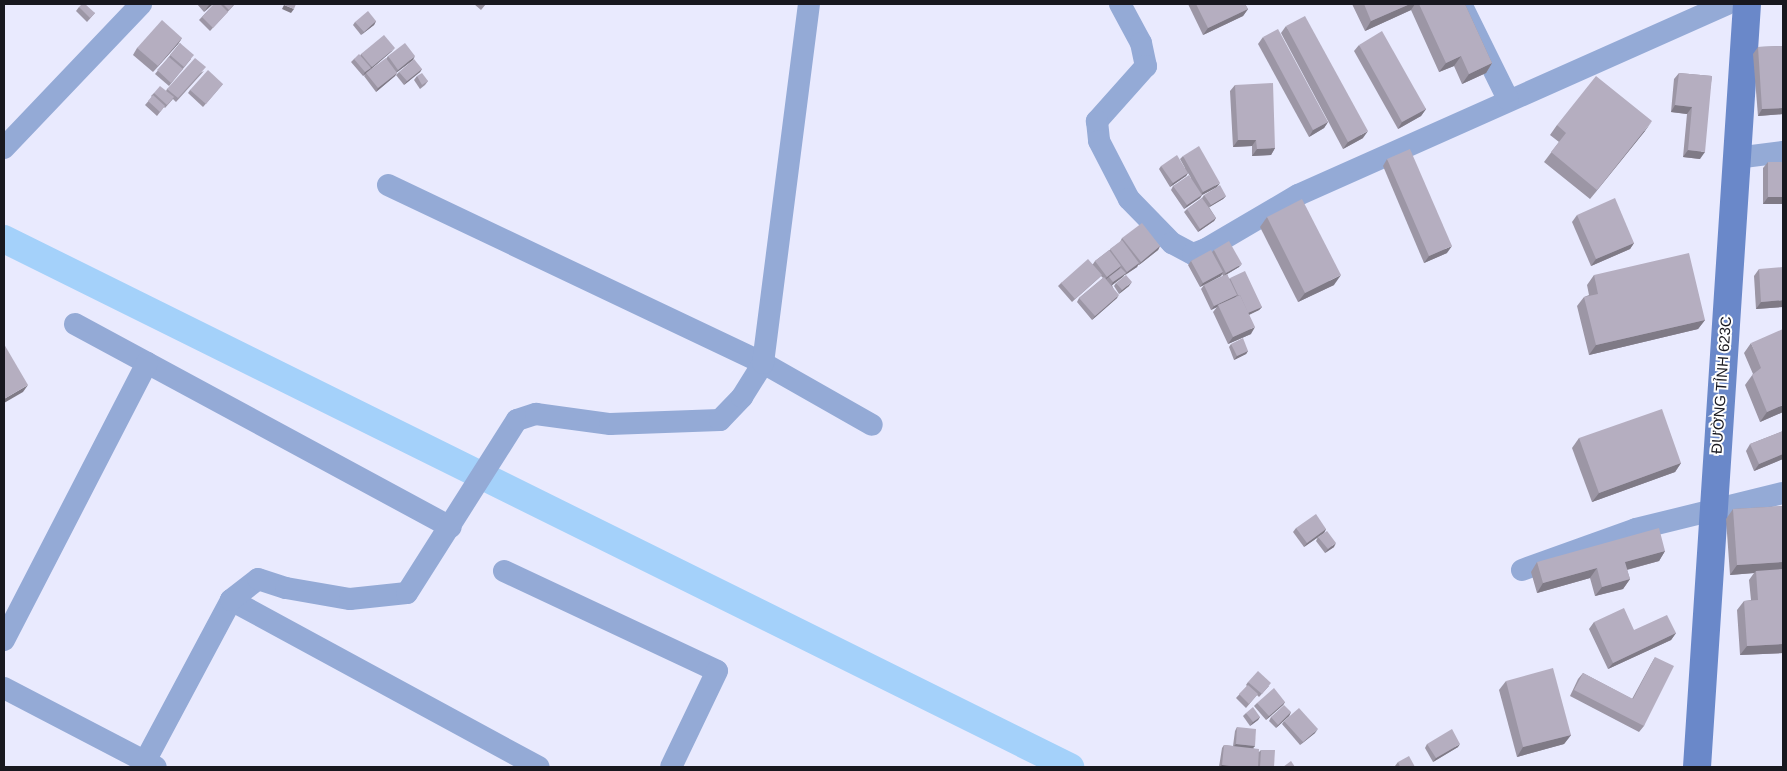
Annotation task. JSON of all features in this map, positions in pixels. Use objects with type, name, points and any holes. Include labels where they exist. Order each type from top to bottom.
[{"type":"main road","name":"ĐƯỜNG TỈNH 623C","points":[[1697,767],[1712,510],[1747,4]]},
{"type":"street","points":[[4,148],[141,4]]},
{"type":"street","points":[[4,688],[148,765],[231,600],[258,580],[286,588],[350,599],[407,593],[451,527],[517,420],[536,414],[610,424],[720,420],[742,397],[763,363],[809,4]]},
{"type":"street","points":[[1120,4],[1141,43],[1146,66],[1097,121],[1099,141],[1129,199],[1172,243],[1193,254],[1206,250],[1298,194],[1508,99],[1727,4]]},
{"type":"street","points":[[1461,4],[1508,99]]},
{"type":"street","points":[[1736,158],[1783,152]]},
{"type":"street","points":[[388,185],[763,363],[872,425]]},
{"type":"street","points":[[75,324],[451,527]]},
{"type":"street","points":[[4,640],[147,362]]},
{"type":"street","points":[[1522,570],[1636,529],[1783,493]]},
{"type":"street","points":[[504,571],[716,671],[671,767]]},
{"type":"street","points":[[231,600],[539,767]]},
{"type":"building","points":[[85,4],[95,13],[90,18],[79,7]]},
{"type":"building","points":[[214,4],[220,4],[228,12],[213,28],[202,17]]},
{"type":"building","points":[[223,4],[234,4],[229,10]]},
{"type":"building","points":[[285,4],[296,4],[294,9]]},
{"type":"building","points":[[1196,4],[1245,4],[1248,9],[1208,28]]},
{"type":"building","points":[[1364,4],[1410,4],[1371,21]]},
{"type":"building","points":[[1419,4],[1465,4],[1492,63],[1469,74],[1461,56],[1446,63]]},
{"type":"building","points":[[368,11],[376,21],[364,32],[355,22]]},
{"type":"building","points":[[1305,16],[1368,131],[1348,142],[1286,26]]},
{"type":"building","points":[[162,20],[182,38],[158,66],[137,48]]},
{"type":"building","points":[[1278,29],[1328,122],[1313,130],[1263,37]]},
{"type":"building","points":[[1382,31],[1426,109],[1402,122],[1359,45]]},
{"type":"building","points":[[384,35],[395,48],[372,67],[361,54]]},
{"type":"building","points":[[180,43],[194,55],[184,67],[170,55]]},
{"type":"building","points":[[405,43],[415,56],[398,70],[388,56]]},
{"type":"building","points":[[1783,46],[1783,108],[1762,109],[1758,47]]},
{"type":"building","points":[[359,54],[371,68],[365,72],[354,59]]},
{"type":"building","points":[[169,57],[183,69],[171,83],[157,70]]},
{"type":"building","points":[[195,58],[206,67],[178,98],[167,89]]},
{"type":"building","points":[[386,58],[397,73],[378,88],[366,73]]},
{"type":"building","points":[[414,59],[422,69],[407,81],[399,72]]},
{"type":"building","points":[[208,70],[223,84],[206,104],[190,90]]},
{"type":"building","points":[[422,73],[428,81],[422,85],[417,76]]},
{"type":"building","points":[[1679,73],[1712,76],[1705,152],[1688,150],[1692,107],[1675,105]]},
{"type":"building","points":[[1596,76],[1652,121],[1597,190],[1551,152],[1566,133],[1557,125]]},
{"type":"building","points":[[1273,83],[1275,148],[1257,149],[1256,140],[1238,140],[1235,85]]},
{"type":"building","points":[[160,86],[174,97],[167,105],[154,93]]},
{"type":"building","points":[[153,95],[165,106],[160,112],[148,101]]},
{"type":"building","points":[[1199,146],[1220,183],[1203,192],[1183,156]]},
{"type":"building","points":[[1410,149],[1452,246],[1429,256],[1387,159]]},
{"type":"building","points":[[1177,155],[1188,173],[1173,183],[1161,166]]},
{"type":"building","points":[[1768,162],[1783,162],[1783,197],[1768,197]]},
{"type":"building","points":[[1189,175],[1202,195],[1187,205],[1173,186]]},
{"type":"building","points":[[1220,185],[1226,196],[1211,205],[1204,195]]},
{"type":"building","points":[[1202,198],[1216,218],[1200,229],[1187,209]]},
{"type":"building","points":[[1615,198],[1634,243],[1596,259],[1577,215]]},
{"type":"building","points":[[1302,199],[1341,275],[1305,293],[1267,217]]},
{"type":"building","points":[[1142,223],[1160,246],[1141,262],[1122,238]]},
{"type":"building","points":[[1122,240],[1139,263],[1127,272],[1110,249]]},
{"type":"building","points":[[1229,241],[1242,264],[1226,273],[1214,250]]},
{"type":"building","points":[[1109,250],[1121,266],[1107,277],[1095,261]]},
{"type":"building","points":[[1211,250],[1223,272],[1203,283],[1191,261]]},
{"type":"building","points":[[1689,253],[1705,320],[1596,345],[1584,297],[1598,294],[1594,275]]},
{"type":"building","points":[[1088,259],[1102,275],[1075,299],[1061,283]]},
{"type":"building","points":[[1783,267],[1783,300],[1761,302],[1759,269]]},
{"type":"building","points":[[1121,268],[1126,273],[1113,282],[1109,277]]},
{"type":"building","points":[[1245,271],[1262,307],[1248,313],[1230,278]]},
{"type":"building","points":[[1227,274],[1237,295],[1214,306],[1204,285]]},
{"type":"building","points":[[1126,275],[1132,282],[1122,290],[1116,283]]},
{"type":"building","points":[[1104,277],[1119,295],[1095,316],[1079,298]]},
{"type":"building","points":[[1240,295],[1255,327],[1233,337],[1218,305]]},
{"type":"building","points":[[1783,329],[1783,405],[1767,412],[1752,375],[1761,368],[1751,343]]},
{"type":"building","points":[[1243,338],[1248,351],[1237,356],[1231,344]]},
{"type":"building","points":[[4,344],[28,385],[4,399]]},
{"type":"building","points":[[1662,409],[1681,463],[1599,493],[1579,438]]},
{"type":"building","points":[[1783,431],[1783,454],[1759,464],[1750,444]]},
{"type":"building","points":[[1783,506],[1783,562],[1737,565],[1733,509]]},
{"type":"building","points":[[1316,514],[1326,529],[1307,543],[1296,528]]},
{"type":"building","points":[[1659,528],[1665,551],[1625,562],[1630,579],[1602,587],[1597,568],[1543,583],[1537,562]]},
{"type":"building","points":[[1327,531],[1336,543],[1328,549],[1318,537]]},
{"type":"building","points":[[1783,569],[1783,644],[1747,646],[1744,601],[1758,600],[1756,571]]},
{"type":"building","points":[[1624,608],[1634,630],[1667,615],[1676,633],[1613,663],[1594,622]]},
{"type":"building","points":[[1655,657],[1674,666],[1644,726],[1574,690],[1583,673],[1633,699]]},
{"type":"building","points":[[1553,668],[1571,735],[1523,747],[1506,681]]},
{"type":"building","points":[[1258,671],[1271,683],[1262,694],[1248,682]]},
{"type":"building","points":[[1248,685],[1258,694],[1249,704],[1239,694]]},
{"type":"building","points":[[1274,688],[1285,702],[1269,716],[1257,703]]},
{"type":"building","points":[[1284,705],[1291,712],[1278,725],[1271,717]]},
{"type":"building","points":[[1253,707],[1260,717],[1253,722],[1246,713]]},
{"type":"building","points":[[1299,708],[1318,729],[1303,742],[1284,721]]},
{"type":"building","points":[[1237,727],[1256,729],[1255,746],[1236,744]]},
{"type":"building","points":[[1452,729],[1460,744],[1436,758],[1427,744]]},
{"type":"building","points":[[1224,745],[1259,749],[1258,767],[1222,765]]},
{"type":"building","points":[[1261,750],[1275,750],[1274,767],[1260,767]]},
{"type":"building","points":[[1409,756],[1415,767],[1400,767],[1398,762]]},
{"type":"building","points":[[1291,761],[1295,767],[1283,767]]},
{"type":"waterway","points":[[4,239],[1070,767]]}]
